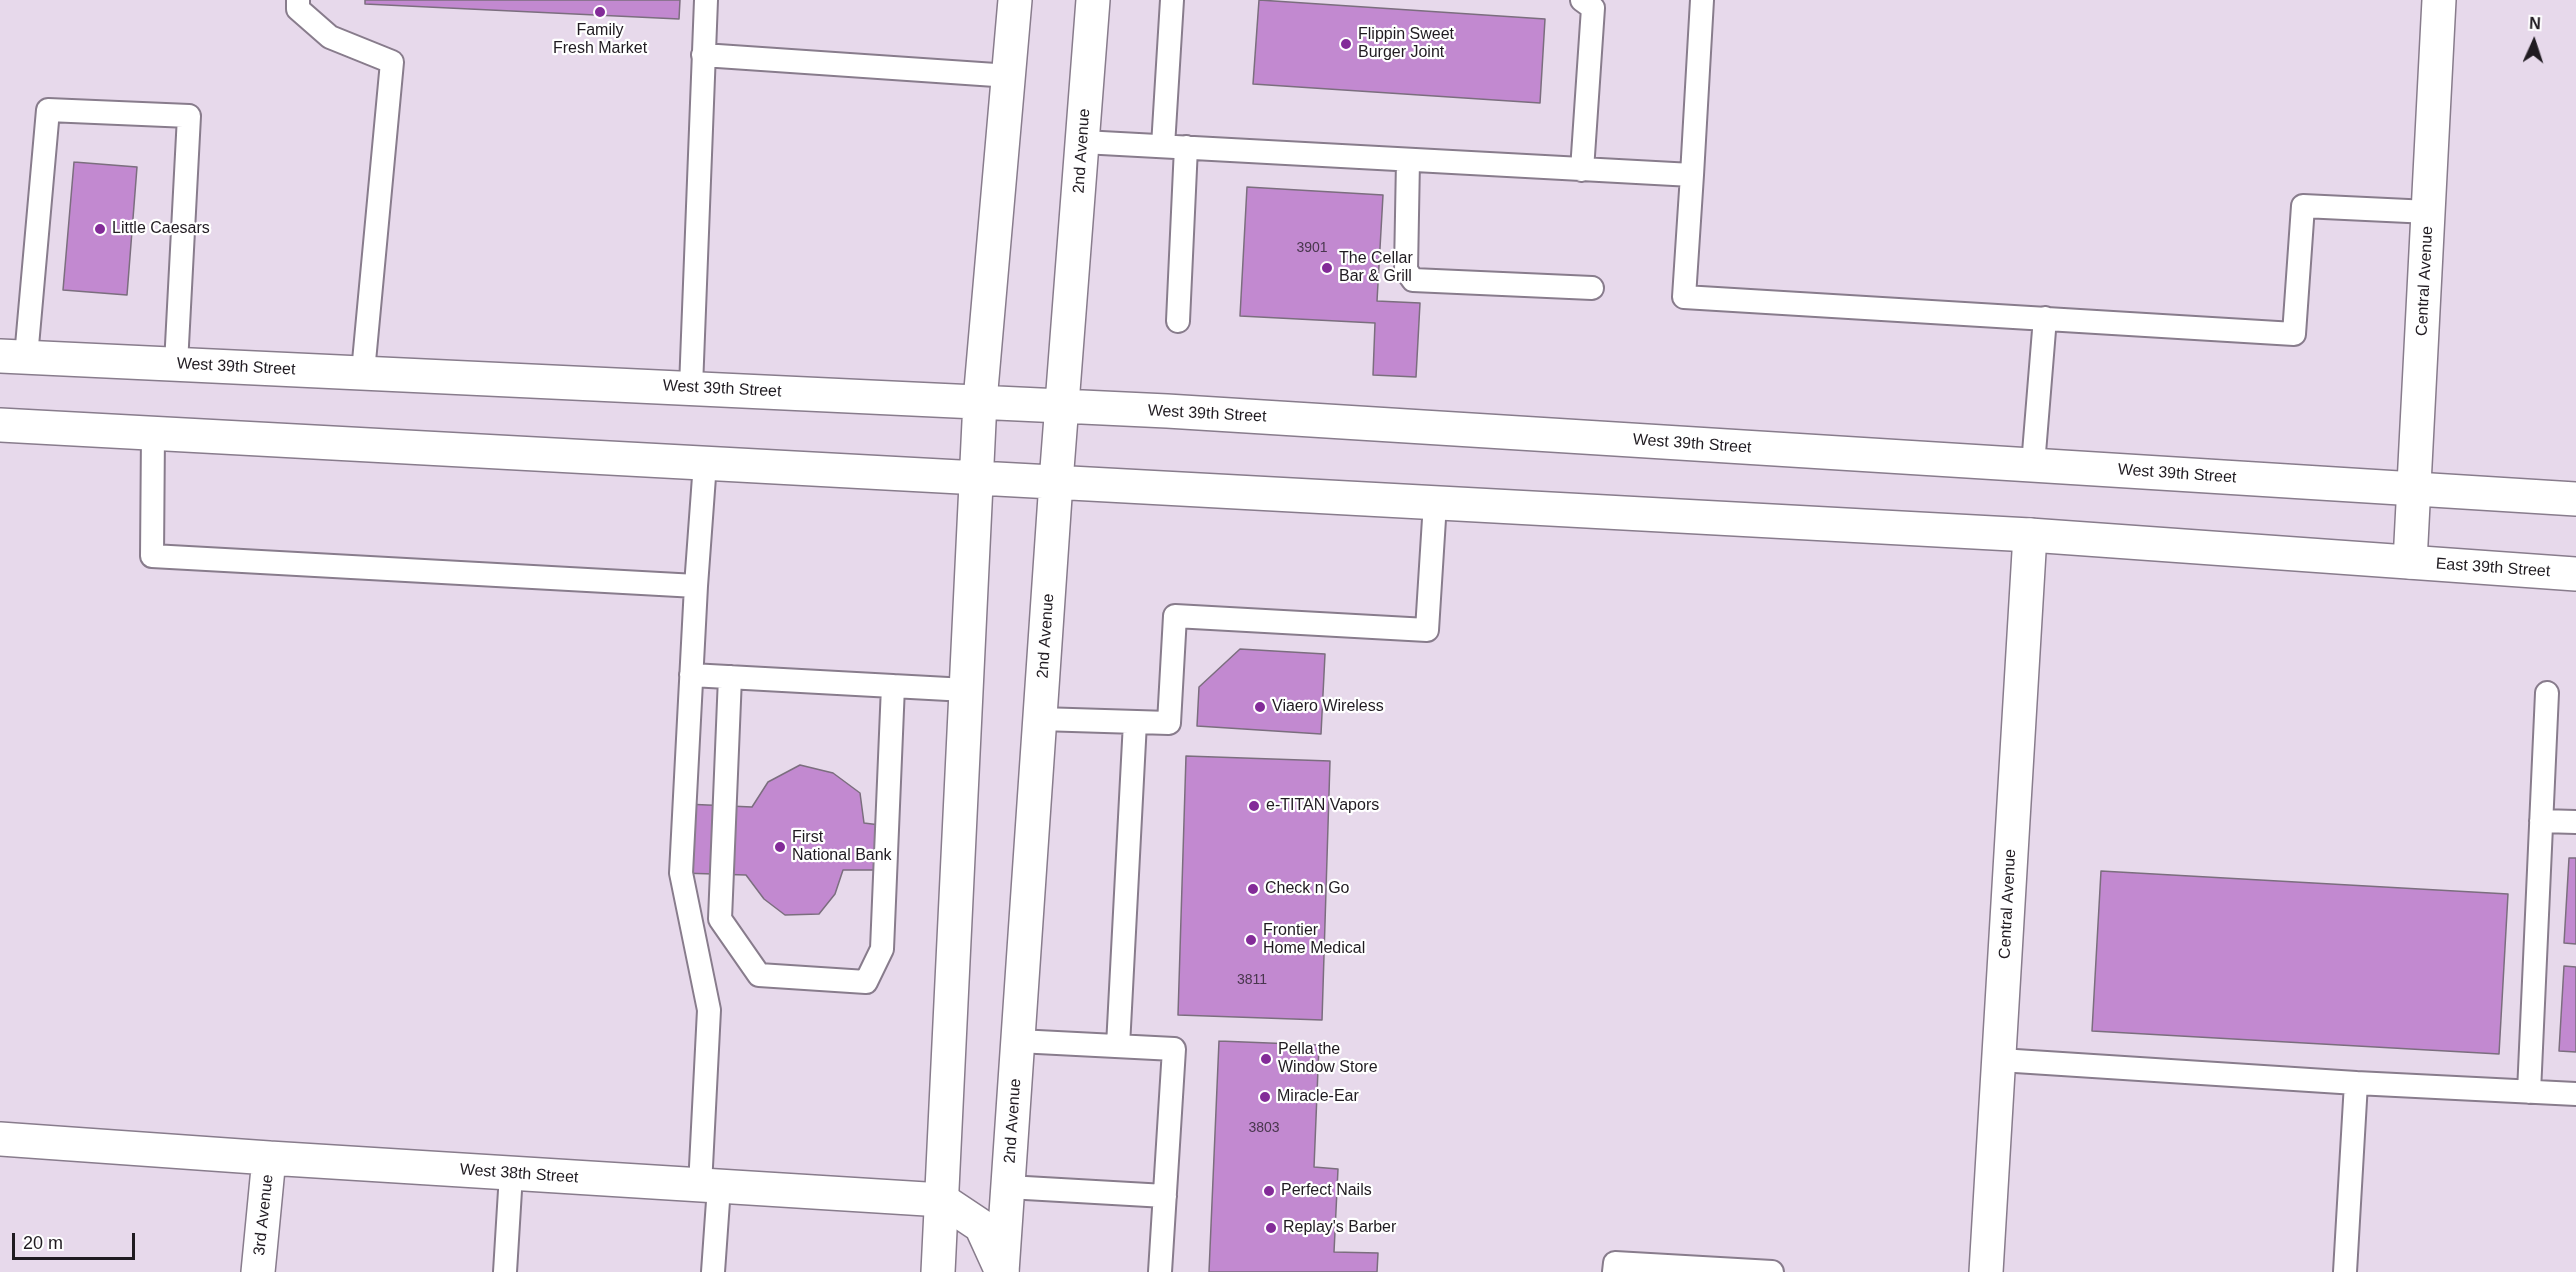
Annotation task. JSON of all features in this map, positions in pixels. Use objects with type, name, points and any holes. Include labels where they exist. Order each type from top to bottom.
[{"type":"main road","points":[[938,1272],[980,401],[1015,0]]},
{"type":"main road","name":"2nd Avenue","points":[[1002,1272],[1056,482],[1093,0]]},
{"type":"main road","name":"Central Avenue","points":[[2410,562],[2439,0]]},
{"type":"main road","name":"West 39th Street","points":[[13,356],[980,401],[2414,488]]},
{"type":"main road","points":[[0,425],[2030,535],[2410,562]]},
{"type":"main road","points":[[2414,488],[2576,499]]},
{"type":"main road","name":"Central Avenue","points":[[1986,1272],[2030,535]]},
{"type":"main road","name":"East 39th Street","points":[[2410,562],[2576,574]]},
{"type":"main road","name":"West 38th Street","points":[[0,1138],[512,1174],[942,1200]]},
{"type":"main road","name":"3rd Avenue","points":[[258,1272],[269,1158]]},
{"type":"main road","points":[[942,1200],[981,1226],[1002,1272]]},
{"type":"lane","points":[[298,0],[298,9],[330,37],[392,62],[363,372]]},
{"type":"lane","points":[[692,387],[706,0]]},
{"type":"lane","points":[[1163,146],[1172,0]]},
{"type":"lane","points":[[1582,0],[1593,8],[1582,170]]},
{"type":"lane","points":[[1702,0],[1684,297],[2294,334],[2303,206],[2429,212]]},
{"type":"lane","points":[[703,55],[1010,76]]},
{"type":"lane","points":[[13,356],[48,110],[189,116],[176,364]]},
{"type":"lane","points":[[1083,142],[1692,175]]},
{"type":"lane","points":[[1178,321],[1186,147]]},
{"type":"lane","points":[[1408,160],[1406,270],[1413,280],[1593,288]]},
{"type":"lane","points":[[2033,465],[2045,318]]},
{"type":"lane","points":[[153,433],[152,556],[696,586]]},
{"type":"lane","points":[[705,463],[681,873],[709,1010],[713,1272]]},
{"type":"lane","points":[[1040,719],[1169,723],[1175,616],[1427,630],[1435,503]]},
{"type":"lane","points":[[691,675],[966,690]]},
{"type":"lane","points":[[730,677],[720,918],[759,975],[866,982],[882,950],[893,686]]},
{"type":"lane","points":[[2529,1092],[2547,693]]},
{"type":"lane","points":[[1118,1046],[1135,722]]},
{"type":"lane","points":[[2541,821],[2576,822]]},
{"type":"lane","points":[[1018,1041],[1174,1049],[1160,1272]]},
{"type":"lane","points":[[2000,1060],[2356,1083],[2576,1094]]},
{"type":"lane","points":[[2345,1272],[2356,1083]]},
{"type":"lane","points":[[505,1272],[512,1174]]},
{"type":"lane","points":[[1008,1187],[1165,1196]]},
{"type":"lane","points":[[1614,1272],[1615,1263],[1772,1272]]},
{"type":"building","name":"Family Fresh Market","points":[[365,0],[680,0],[679,19],[365,4]]},
{"type":"building","points":[[1259,0],[1545,19],[1540,103],[1253,84]]},
{"type":"building","name":"Little Caesars","points":[[74,162],[137,167],[127,295],[63,290]]},
{"type":"building","points":[[1247,187],[1383,195],[1377,301],[1420,303],[1416,377],[1373,375],[1375,323],[1240,316]]},
{"type":"building","name":"Viaero Wireless","points":[[1240,649],[1325,654],[1321,734],[1197,726],[1199,687]]},
{"type":"building","points":[[1186,756],[1330,761],[1322,1020],[1178,1015]]},
{"type":"building","name":"First National Bank","points":[[800,765],[833,773],[860,793],[864,823],[880,825],[874,870],[843,870],[835,894],[819,914],[785,915],[764,899],[746,875],[681,873],[685,804],[752,807],[768,782]]},
{"type":"building","points":[[2569,858],[2576,858],[2576,944],[2564,943]]},
{"type":"building","points":[[2101,871],[2508,894],[2499,1054],[2092,1031]]},
{"type":"building","points":[[2564,966],[2576,967],[2576,1052],[2559,1051]]},
{"type":"building","points":[[1219,1041],[1319,1045],[1314,1167],[1338,1169],[1334,1252],[1378,1253],[1377,1272],[1209,1272]]},
{"type":"place","name":"Family Fresh Market","points":[[600,12]]},
{"type":"place","name":"Flippin Sweet Burger Joint","points":[[1346,44]]},
{"type":"place","name":"Little Caesars","points":[[100,229]]},
{"type":"place","name":"The Cellar Bar & Grill","points":[[1327,268]]},
{"type":"place","name":"Viaero Wireless","points":[[1260,707]]},
{"type":"place","name":"e-TITAN Vapors","points":[[1254,806]]},
{"type":"place","name":"First National Bank","points":[[780,847]]},
{"type":"place","name":"Check n Go","points":[[1253,889]]},
{"type":"place","name":"Frontier Home Medical","points":[[1251,940]]},
{"type":"place","name":"Pella the Window Store","points":[[1266,1059]]},
{"type":"place","name":"Miracle-Ear","points":[[1265,1097]]},
{"type":"place","name":"Perfect Nails","points":[[1269,1191]]},
{"type":"place","name":"Replay's Barber","points":[[1271,1228]]}]
